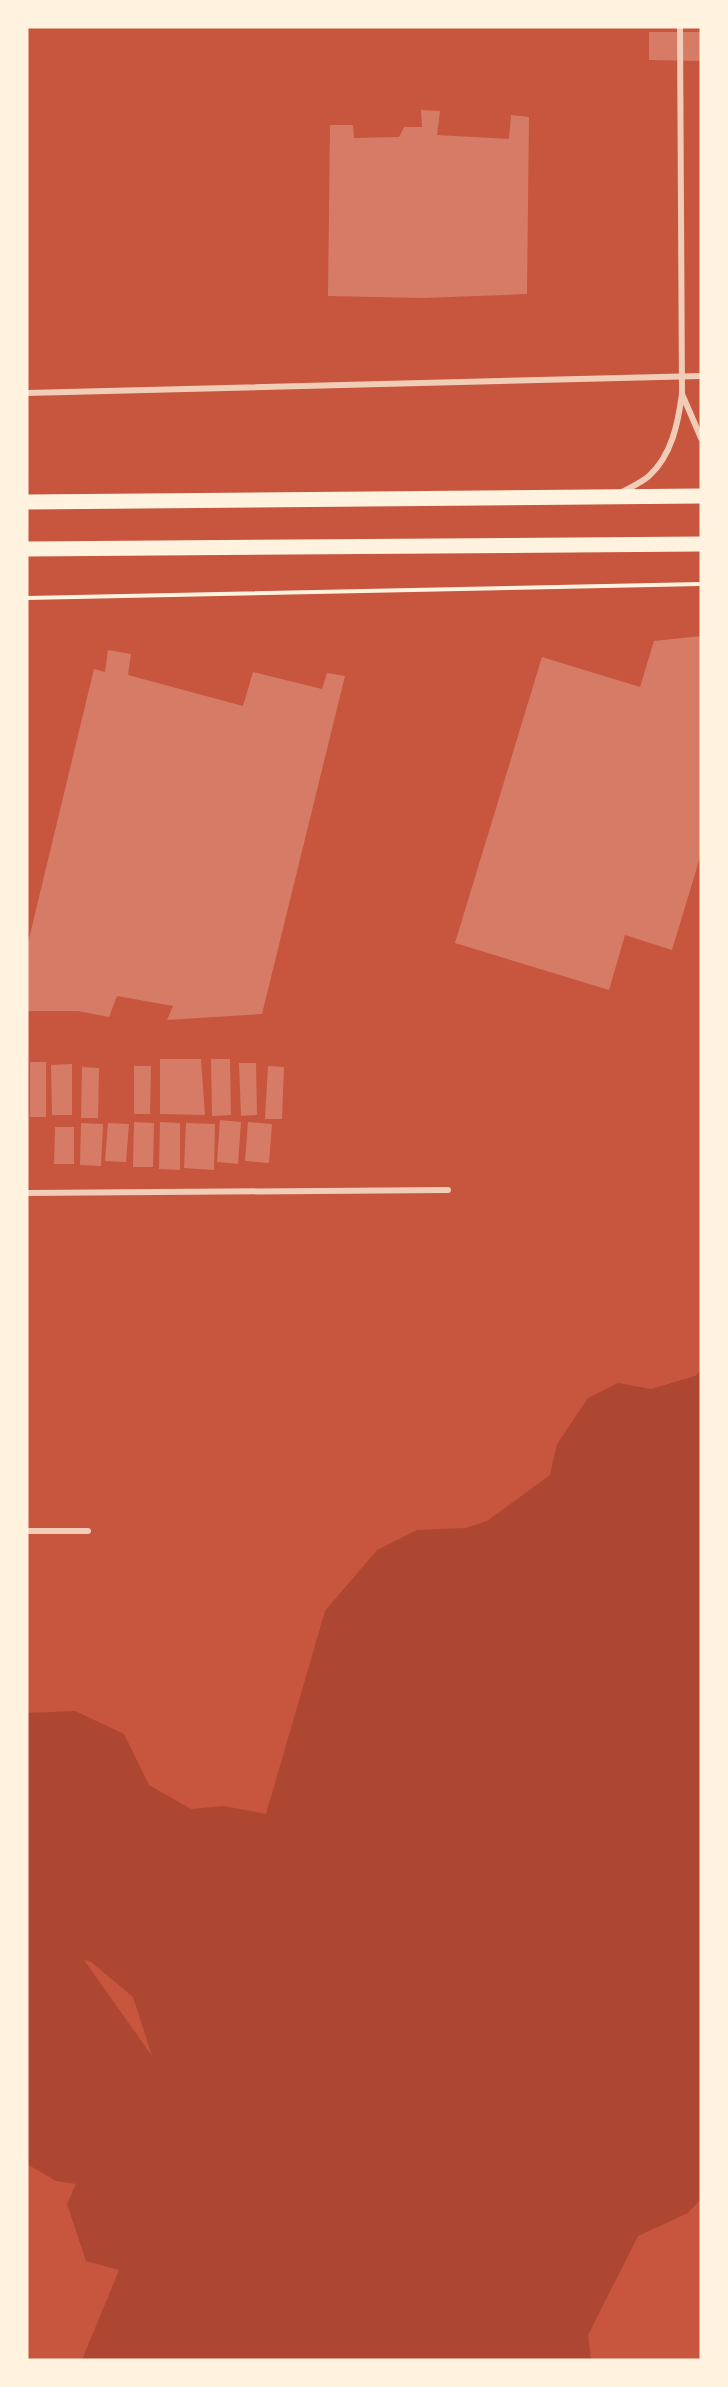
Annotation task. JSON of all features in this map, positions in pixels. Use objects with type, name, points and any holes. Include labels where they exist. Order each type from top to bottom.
[{"type":"main road","points":[[27,502],[701,496]]},
{"type":"main road","points":[[27,549],[701,544]]},
{"type":"street","points":[[615,497],[649,476],[663,459],[677,427],[682,394],[680,27]]},
{"type":"street","points":[[27,393],[701,376]]},
{"type":"street","points":[[682,394],[701,438]]},
{"type":"street","points":[[27,1193],[448,1190]]},
{"type":"street","points":[[27,1531],[88,1530]]},
{"type":"path","points":[[27,598],[701,584]]},
{"type":"shaded area","points":[[701,1370],[701,2199],[688,2213],[638,2236],[588,2335],[591,2360],[82,2360],[119,2270],[86,2261],[67,2204],[76,2184],[56,2181],[27,2164],[27,1713],[75,1711],[124,1734],[149,1785],[191,1809],[224,1806],[266,1814],[325,1611],[377,1550],[417,1530],[465,1528],[487,1521],[550,1475],[557,1444],[588,1398],[618,1383],[651,1389],[695,1376]],"holes":[[[84,1960],[91,1962],[133,1997],[152,2056]]]},
{"type":"building","points":[[649,32],[701,32],[701,61],[649,60]]},
{"type":"building","points":[[421,110],[440,111],[437,135],[509,139],[511,115],[529,117],[527,294],[423,298],[328,296],[330,125],[353,125],[354,138],[399,137],[404,127],[422,127]]},
{"type":"building","points":[[701,636],[701,854],[672,950],[625,935],[609,990],[455,943],[542,657],[640,687],[654,641]]},
{"type":"building","points":[[108,650],[131,654],[128,675],[243,706],[253,672],[322,689],[327,673],[345,676],[262,1014],[167,1020],[173,1006],[117,996],[109,1017],[78,1011],[27,1011],[27,947],[94,669],[105,672]]},
{"type":"building","points":[[160,1059],[201,1059],[205,1115],[160,1114]]},
{"type":"building","points":[[211,1059],[230,1059],[231,1115],[212,1116]]},
{"type":"building","points":[[30,1062],[46,1062],[46,1117],[30,1117]]},
{"type":"building","points":[[239,1063],[256,1063],[257,1115],[241,1116]]},
{"type":"building","points":[[72,1064],[72,1115],[52,1115],[51,1065]]},
{"type":"building","points":[[134,1066],[151,1066],[150,1114],[134,1114]]},
{"type":"building","points":[[268,1066],[284,1067],[282,1119],[265,1119]]},
{"type":"building","points":[[82,1067],[99,1068],[98,1118],[81,1118]]},
{"type":"building","points":[[220,1120],[241,1122],[238,1164],[217,1162]]},
{"type":"building","points":[[134,1122],[154,1123],[153,1167],[133,1167]]},
{"type":"building","points":[[160,1122],[180,1123],[180,1170],[159,1169]]},
{"type":"building","points":[[248,1122],[272,1124],[269,1163],[245,1161]]},
{"type":"building","points":[[81,1123],[103,1124],[101,1166],[80,1165]]},
{"type":"building","points":[[108,1123],[129,1124],[126,1162],[105,1161]]},
{"type":"building","points":[[186,1123],[215,1124],[214,1170],[184,1168]]},
{"type":"building","points":[[55,1127],[74,1127],[74,1164],[54,1164]]}]
